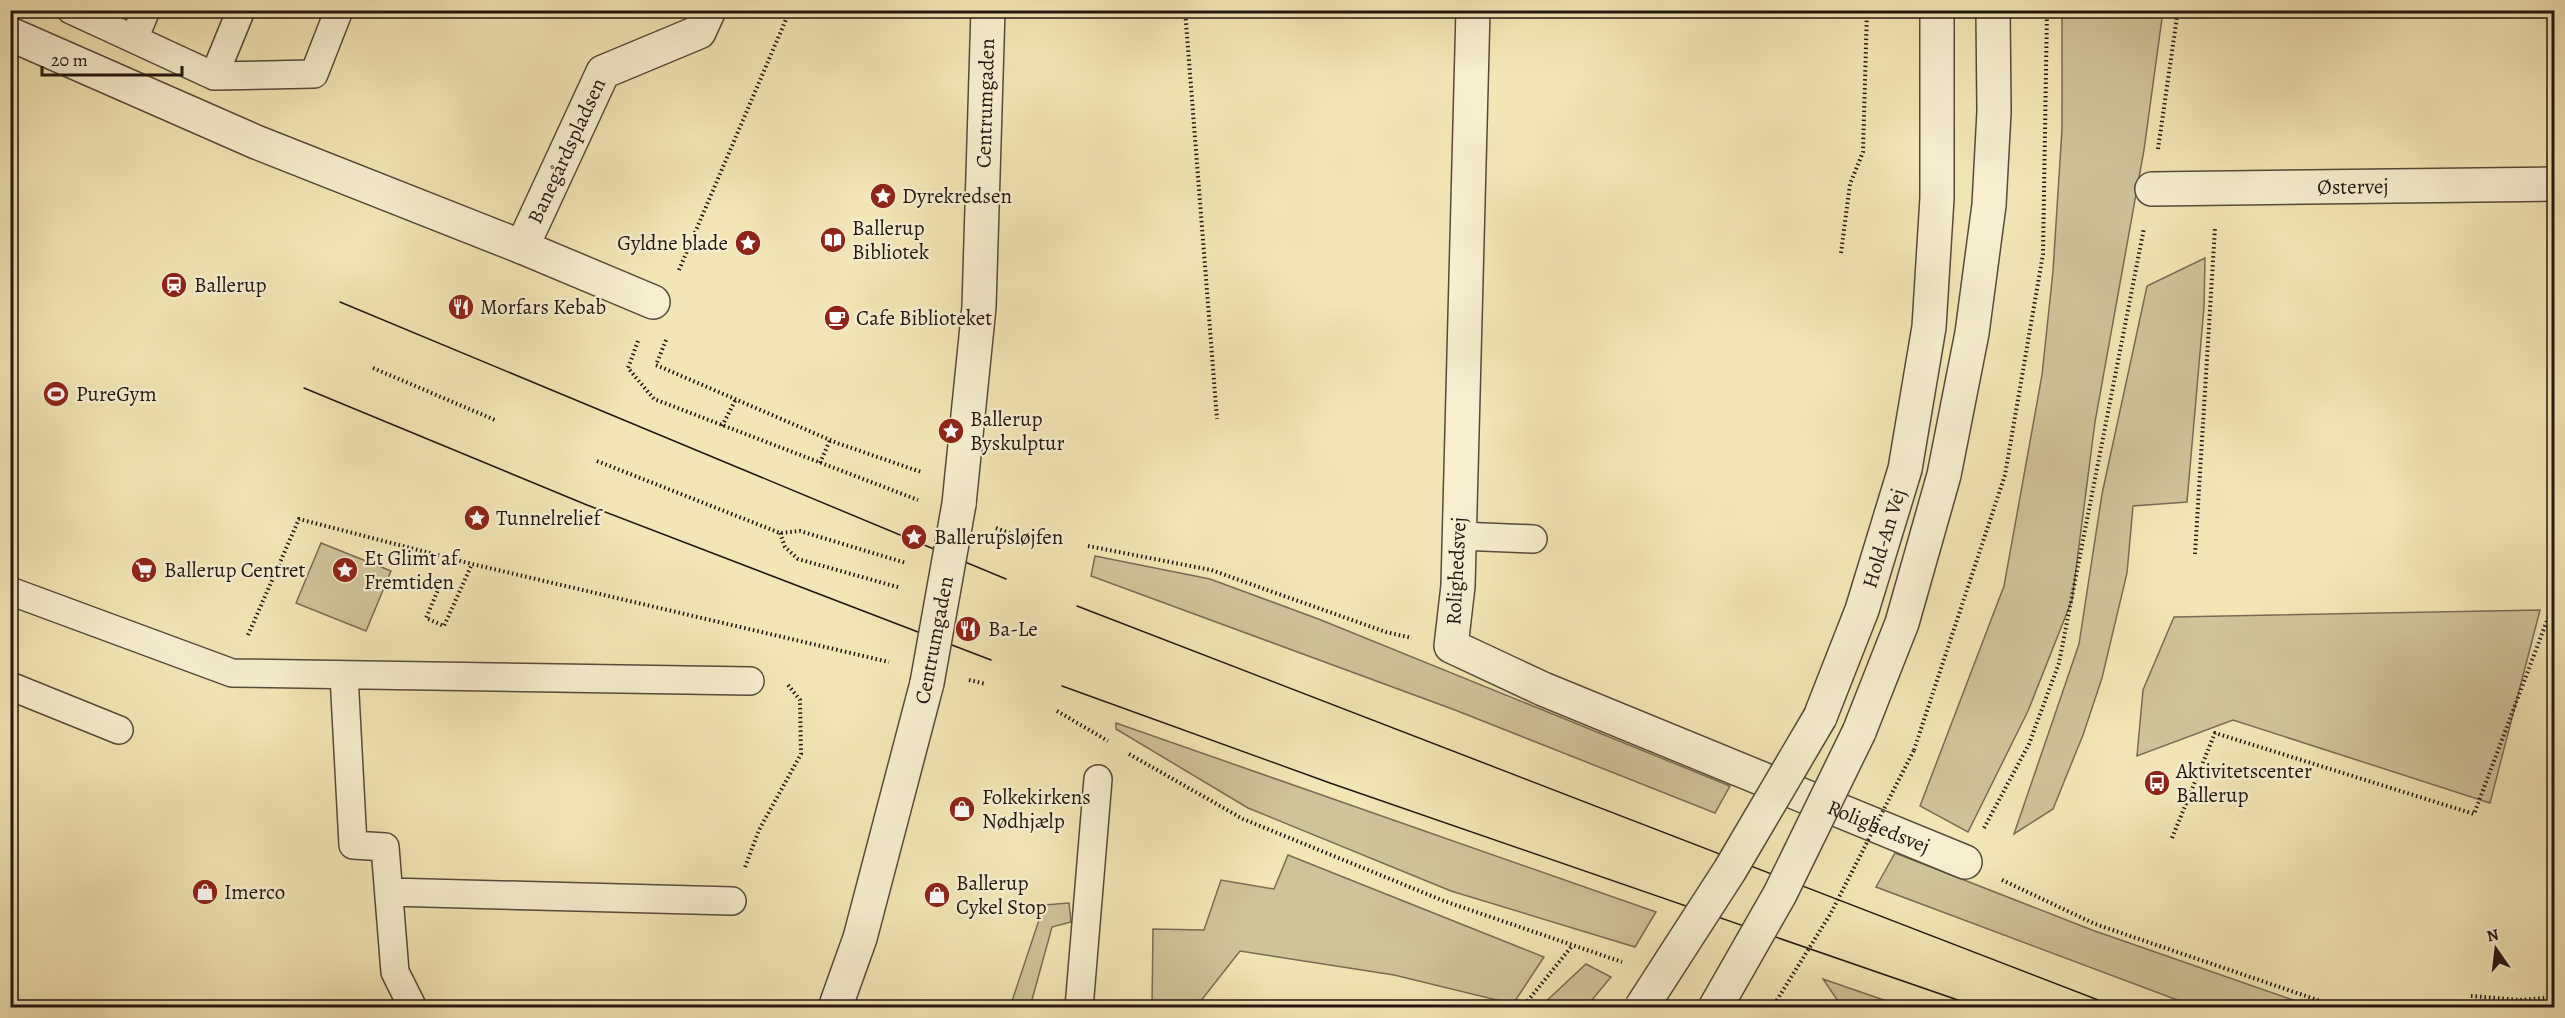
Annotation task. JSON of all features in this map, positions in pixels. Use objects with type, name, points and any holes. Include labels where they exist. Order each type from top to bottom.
[{"type":"street","name":"Banegårdspladsen","points":[[522,247],[603,72],[699,32],[709,10]]},
{"type":"street","name":"Centrumgaden","points":[[835,1008],[860,938],[927,683],[944,504],[979,307],[988,10]]},
{"type":"street","name":"Rolighedsvej","points":[[1473,10],[1458,586],[1451,646],[1543,688],[1965,862]]},
{"type":"street","name":"Hold-An Vej","points":[[1641,1008],[1730,870],[1820,717],[1862,610],[1905,469],[1927,339],[1937,198],[1936,10]]},
{"type":"street","name":"Hold-An Vej","points":[[1715,1008],[1780,894],[1859,732],[1902,623],[1944,475],[1972,333],[1989,205],[1994,112],[1993,10]]},
{"type":"street","points":[[10,34],[256,142],[522,247],[653,302]]},
{"type":"street","name":"Østervej","points":[[2152,189],[2554,184]]},
{"type":"lane","points":[[71,10],[214,76],[314,74],[339,10]]},
{"type":"lane","points":[[134,39],[146,10]]},
{"type":"lane","points":[[214,76],[241,10]]},
{"type":"lane","points":[[1459,536],[1533,539]]},
{"type":"lane","points":[[10,591],[232,673],[750,681]]},
{"type":"lane","points":[[344,675],[354,844],[385,847],[395,972],[412,1008]]},
{"type":"lane","points":[[10,686],[119,729]]},
{"type":"lane","points":[[1079,1008],[1098,779]]},
{"type":"lane","points":[[389,892],[732,901]]},
{"type":"path","points":[[790,10],[669,294],[653,302],[628,368],[654,399],[820,463],[944,504]]},
{"type":"path","points":[[1185,10],[1217,419]]},
{"type":"path","points":[[1841,253],[1850,184],[1863,152],[1867,10]]},
{"type":"path","points":[[2178,10],[2152,189],[2059,663],[2029,744],[1965,862],[2095,924],[2341,1008]]},
{"type":"path","points":[[2195,554],[2218,189]]},
{"type":"path","points":[[668,335],[656,365],[830,440],[916,471]]},
{"type":"path","points":[[373,368],[495,420]]},
{"type":"path","points":[[722,426],[735,399]]},
{"type":"path","points":[[820,463],[830,440]]},
{"type":"path","points":[[597,461],[780,533],[801,531],[903,562]]},
{"type":"path","points":[[232,673],[299,519],[472,564],[894,663]]},
{"type":"path","points":[[993,527],[1015,535]]},
{"type":"path","points":[[780,533],[785,547],[798,559],[879,583]]},
{"type":"path","points":[[1088,546],[1211,570],[1386,632],[1451,646]]},
{"type":"path","points":[[441,583],[426,618],[444,626],[472,564]]},
{"type":"path","points":[[2172,838],[2216,733],[2474,814],[2554,602]]},
{"type":"path","points":[[963,678],[986,684]]},
{"type":"path","points":[[732,901],[759,830],[801,754],[800,700],[788,685],[750,681]]},
{"type":"path","points":[[1058,711],[1109,742]]},
{"type":"path","points":[[1119,748],[1243,819],[1444,901],[1627,964]]},
{"type":"path","points":[[1772,1008],[1831,913],[1914,750]]},
{"type":"path","points":[[1522,1008],[1572,945]]},
{"type":"path","points":[[2471,996],[2520,1000],[2554,997]]},
{"type":"shaded area","points":[[2062,11],[2163,11],[2144,150],[2095,422],[2072,600],[2028,711],[1968,832],[1920,806],[2004,586],[2042,375],[2053,271],[2062,129]]},
{"type":"shaded area","points":[[2205,258],[2204,307],[2187,502],[2133,506],[2127,573],[2102,678],[2083,735],[2053,809],[2014,834],[2079,644],[2102,494],[2147,286]]},
{"type":"shaded area","points":[[321,543],[391,571],[366,631],[296,603]]},
{"type":"shaded area","points":[[1095,556],[1210,579],[1321,620],[1730,786],[1715,813],[1455,710],[1091,576]]},
{"type":"shaded area","points":[[2540,610],[2490,803],[2233,720],[2137,756],[2143,690],[2174,617]]},
{"type":"shaded area","points":[[1116,723],[1656,912],[1635,947],[1451,891],[1248,808],[1116,729]]},
{"type":"shaded area","points":[[1895,853],[2092,930],[2313,1007],[2196,1007],[1876,887]]},
{"type":"shaded area","points":[[1288,855],[1544,957],[1513,1004],[1394,975],[1240,951],[1196,1007],[1152,1007],[1153,929],[1204,930],[1221,880],[1274,889]]},
{"type":"shaded area","points":[[1069,903],[1071,922],[1052,927],[1030,1007],[1010,1007],[1044,905]]},
{"type":"shaded area","points":[[1586,964],[1611,977],[1586,1007],[1540,1007]]},
{"type":"shaded area","points":[[1823,979],[1904,1007],[1842,1007]]},
{"type":"tram line","points":[[340,302],[1006,579]]},
{"type":"tram line","points":[[304,388],[587,505],[991,660]]},
{"type":"tram line","points":[[1077,606],[2119,1008]]},
{"type":"tram line","points":[[1062,686],[1330,783],[1981,1008]]},
{"type":"place","name":"Dyrekredsen","points":[[883,196]]},
{"type":"place","name":"Ballerup Bibliotek","points":[[833,240]]},
{"type":"place","name":"Gyldne blade","points":[[748,243]]},
{"type":"place","name":"Ballerup","points":[[174,285]]},
{"type":"place","name":"Morfars Kebab","points":[[461,307]]},
{"type":"place","name":"Cafe Biblioteket","points":[[837,318]]},
{"type":"place","name":"PureGym","points":[[56,394]]},
{"type":"place","name":"Ballerup Byskulptur","points":[[951,431]]},
{"type":"place","name":"Tunnelrelief","points":[[477,518]]},
{"type":"place","name":"Ballerupsløjfen","points":[[914,537]]},
{"type":"place","name":"Ballerup Centret","points":[[144,570]]},
{"type":"place","name":"Et Glimt af Fremtiden","points":[[345,570]]},
{"type":"place","name":"Ba-Le","points":[[968,629]]},
{"type":"place","name":"Aktivitetscenter Ballerup","points":[[2157,783]]},
{"type":"place","name":"Folkekirkens Nødhjælp","points":[[962,809]]},
{"type":"place","name":"Imerco","points":[[205,892]]},
{"type":"place","name":"Ballerup Cykel Stop","points":[[937,895]]}]
